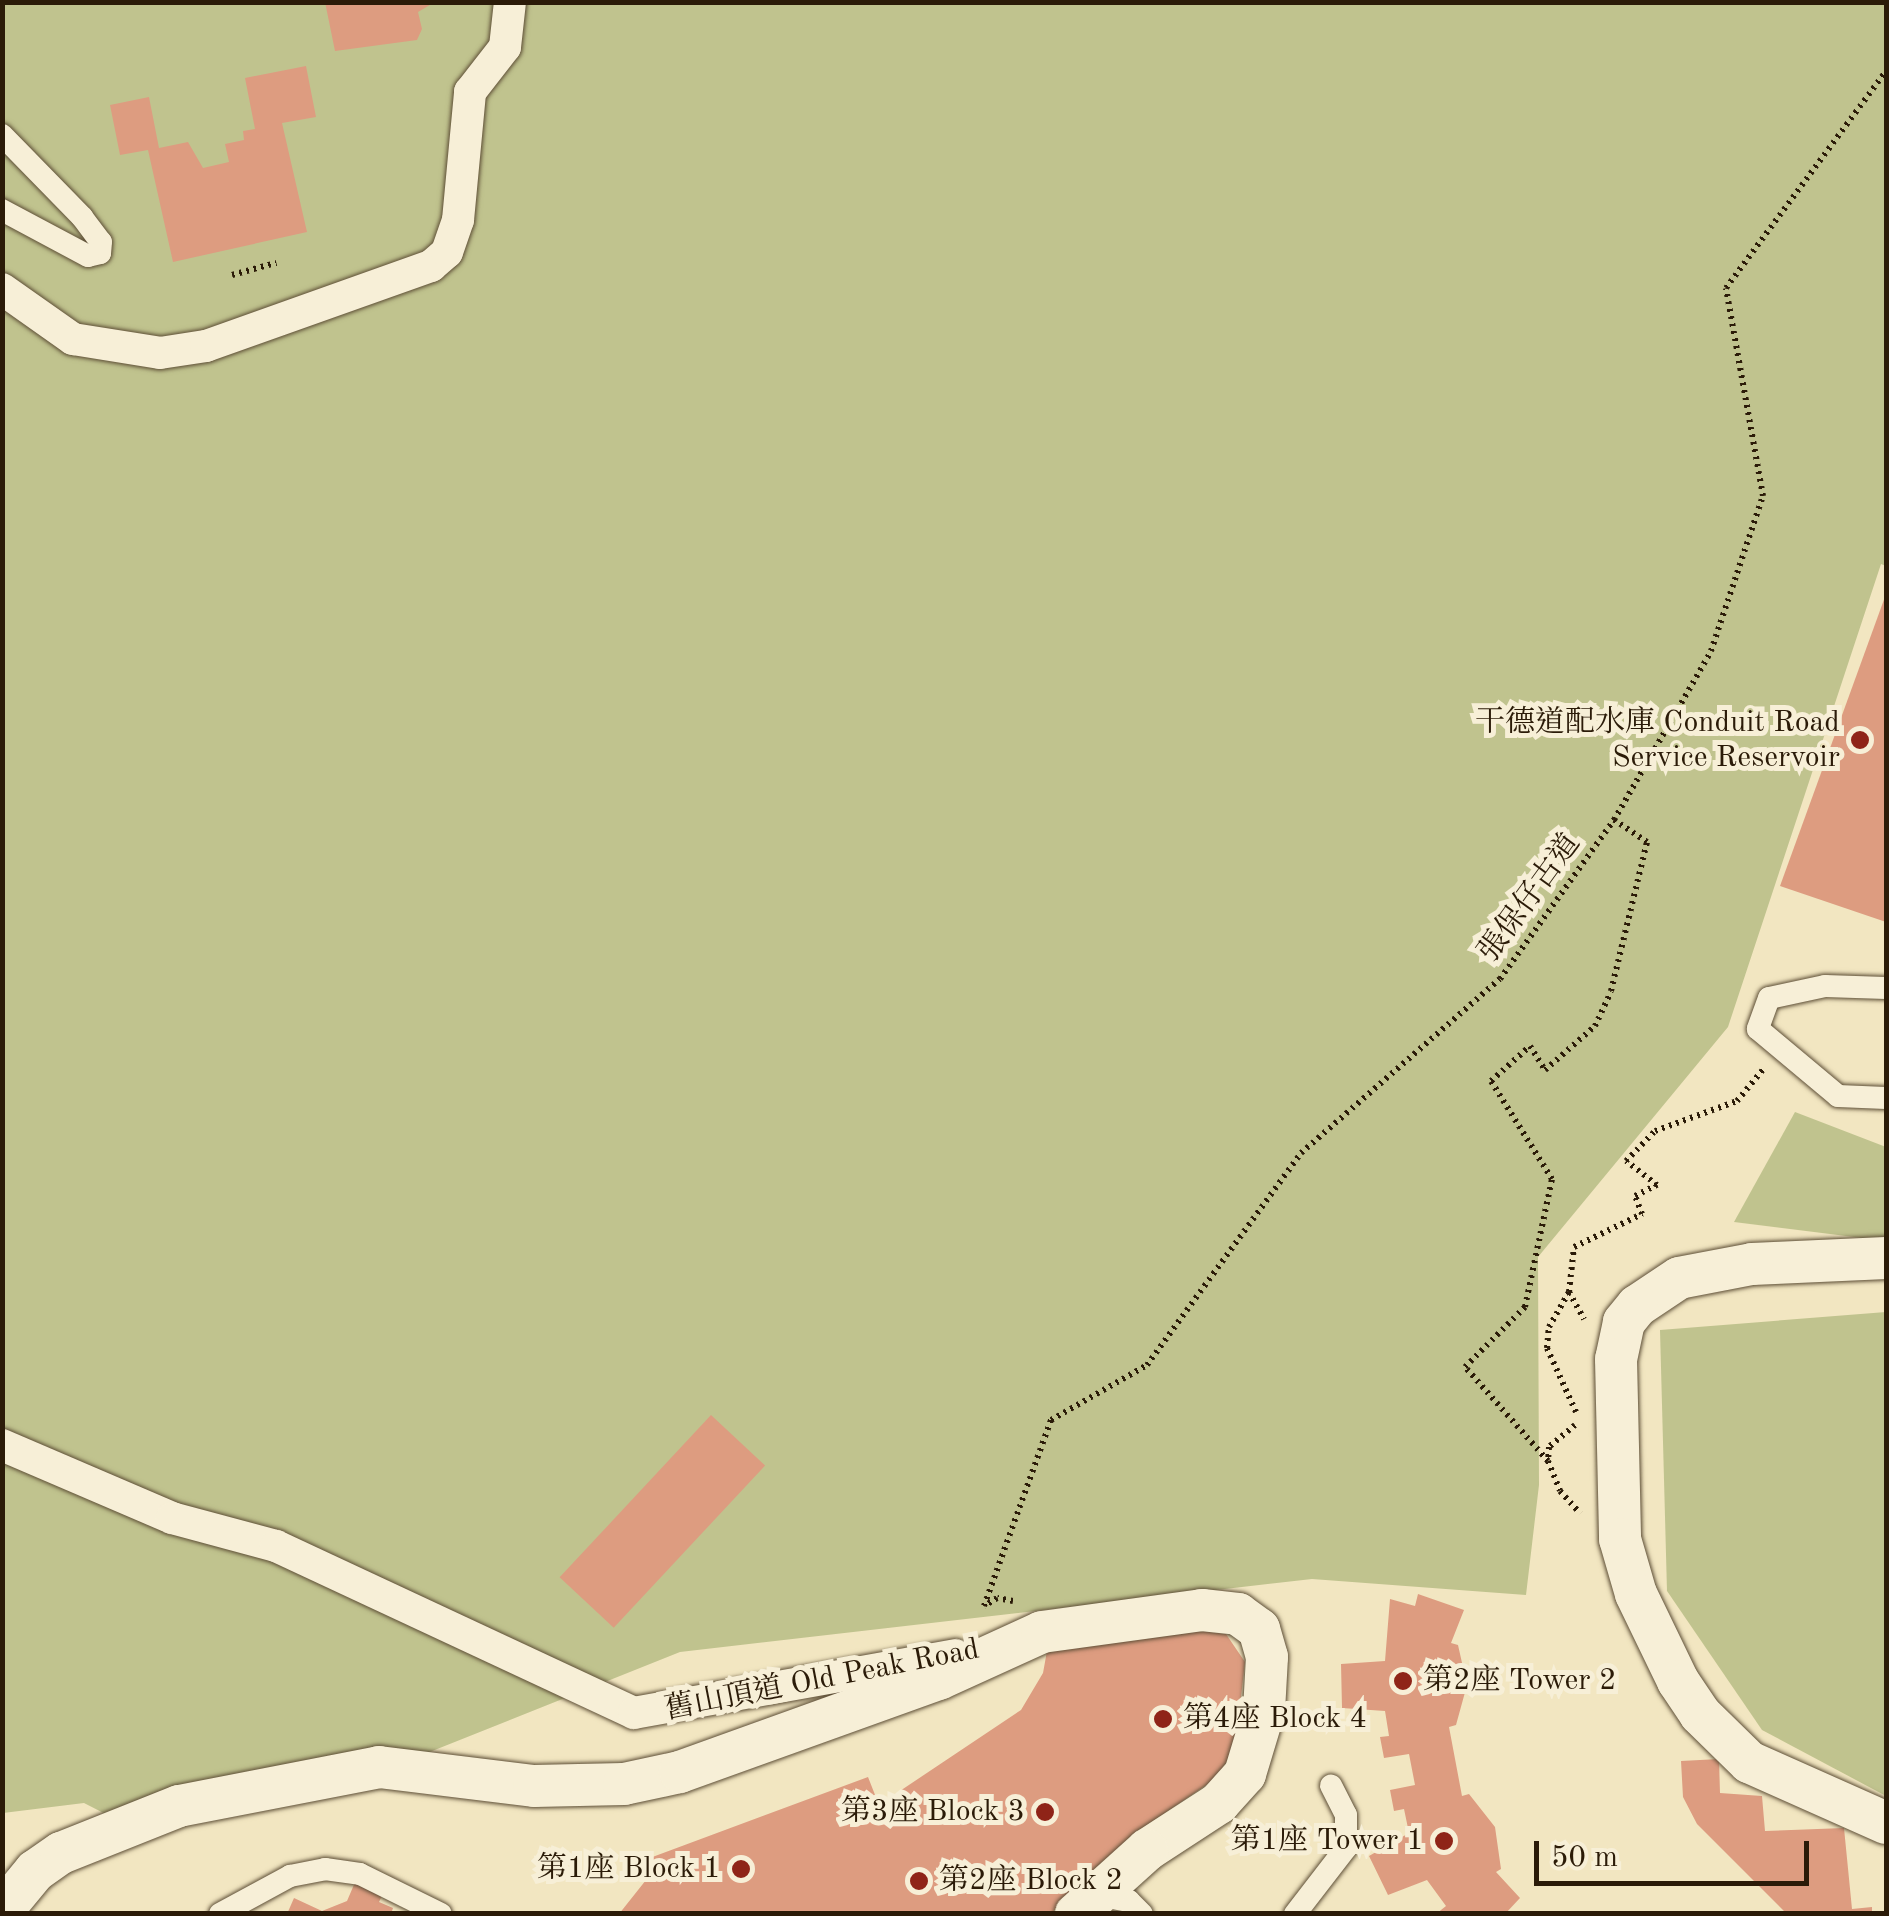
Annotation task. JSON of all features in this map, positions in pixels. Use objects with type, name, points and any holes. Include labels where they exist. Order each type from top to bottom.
[{"type":"street","points":[[2,289],[74,338],[160,353],[206,346],[431,266],[447,252],[458,220],[470,92],[506,47],[510,2]]},
{"type":"street","points":[[1886,1258],[1752,1264],[1679,1278],[1637,1306],[1624,1322],[1616,1359],[1620,1539],[1636,1594],[1678,1680],[1700,1714],[1748,1762],[1886,1823]]},
{"type":"street","name":"舊山頂道 Old Peak Road","points":[[2,1445],[172,1518],[276,1546],[634,1713],[1014,1643],[1062,1628],[1216,1609],[1247,1619],[1262,1638],[1264,1711],[1238,1785],[1095,1905]]},
{"type":"street","points":[[2,1910],[34,1872],[61,1853],[179,1806],[380,1767],[563,1788],[653,1778],[939,1679],[1014,1643]]},
{"type":"lane","points":[[2,135],[82,217],[101,242],[100,253],[88,256],[2,210]]},
{"type":"lane","points":[[1886,988],[1825,986],[1769,998],[1758,1029],[1838,1096],[1886,1098]]},
{"type":"lane","points":[[1295,1914],[1346,1848],[1346,1815],[1330,1786]]},
{"type":"lane","points":[[220,1914],[290,1876],[325,1868],[360,1874],[442,1914]]},
{"type":"lane","points":[[1095,1905],[1128,1901],[1142,1914]]},
{"type":"path","name":"張保仔古道","points":[[1014,1643],[1014,1598],[984,1606],[1052,1420],[1147,1365],[1301,1153],[1500,979],[1614,820],[1711,651],[1763,496],[1726,288],[1886,71]]},
{"type":"path","points":[[232,276],[276,264]]},
{"type":"path","points":[[1548,1461],[1465,1366],[1525,1306],[1552,1178],[1491,1081],[1530,1046],[1545,1070],[1596,1026],[1611,990],[1647,842],[1614,820]]},
{"type":"path","points":[[1642,1214],[1635,1196],[1658,1186],[1626,1161],[1655,1131],[1737,1102],[1779,1050]]},
{"type":"green space","points":[[2,3],[1886,3],[1886,566],[1881,564],[1728,1027],[1538,1257],[1539,1485],[1526,1595],[1312,1579],[680,1652],[392,1767],[131,1827],[84,1803],[3,1813]]},
{"type":"green space","points":[[1795,1112],[1886,1147],[1886,1241],[1734,1222]]},
{"type":"green space","points":[[1886,1312],[1886,1796],[1762,1730],[1667,1591],[1660,1330]]},
{"type":"building","points":[[325,2],[435,2],[418,12],[422,29],[417,40],[335,51]]},
{"type":"building","points":[[306,66],[316,117],[282,123],[307,232],[173,262],[148,150],[120,155],[110,105],[149,97],[159,148],[188,142],[203,168],[229,162],[225,144],[244,140],[243,131],[255,129],[245,78]]},
{"type":"building","name":"干德道配水庫 Conduit Road Service Reservoir","points":[[1886,594],[1886,922],[1780,886]]},
{"type":"building","points":[[711,1415],[765,1465],[614,1628],[560,1577]]},
{"type":"building","points":[[1418,1594],[1464,1610],[1451,1643],[1458,1645],[1467,1685],[1456,1725],[1449,1727],[1462,1796],[1469,1794],[1495,1827],[1501,1869],[1496,1872],[1520,1898],[1505,1914],[1436,1914],[1446,1906],[1427,1880],[1388,1895],[1369,1856],[1409,1833],[1404,1809],[1394,1811],[1390,1790],[1415,1785],[1409,1754],[1384,1758],[1380,1737],[1389,1736],[1385,1711],[1342,1708],[1341,1664],[1385,1661],[1390,1599],[1415,1606]]},
{"type":"building","points":[[1203,1631],[1226,1634],[1245,1662],[1235,1749],[1215,1779],[1146,1826],[1050,1914],[619,1914],[646,1880],[639,1862],[868,1777],[879,1805],[1021,1710],[1043,1673],[1047,1651]]},
{"type":"building","points":[[1719,1759],[1720,1793],[1762,1796],[1765,1831],[1844,1828],[1852,1909],[1872,1907],[1872,1914],[1787,1914],[1697,1824],[1683,1797],[1681,1761]]},
{"type":"building","points":[[359,1873],[387,1885],[379,1902],[393,1908],[391,1914],[287,1914],[294,1898],[322,1911],[347,1901]]},
{"type":"place","name":"干德道配水庫 Conduit Road Service Reservoir","points":[[1860,740]]},
{"type":"place","name":"第2座 Tower 2","points":[[1403,1681]]},
{"type":"place","name":"第4座 Block 4","points":[[1163,1719]]},
{"type":"place","name":"第3座 Block 3","points":[[1045,1812]]},
{"type":"place","name":"第1座 Tower 1","points":[[1444,1841]]},
{"type":"place","name":"第1座 Block 1","points":[[741,1869]]},
{"type":"place","name":"第2座 Block 2","points":[[919,1881]]}]
